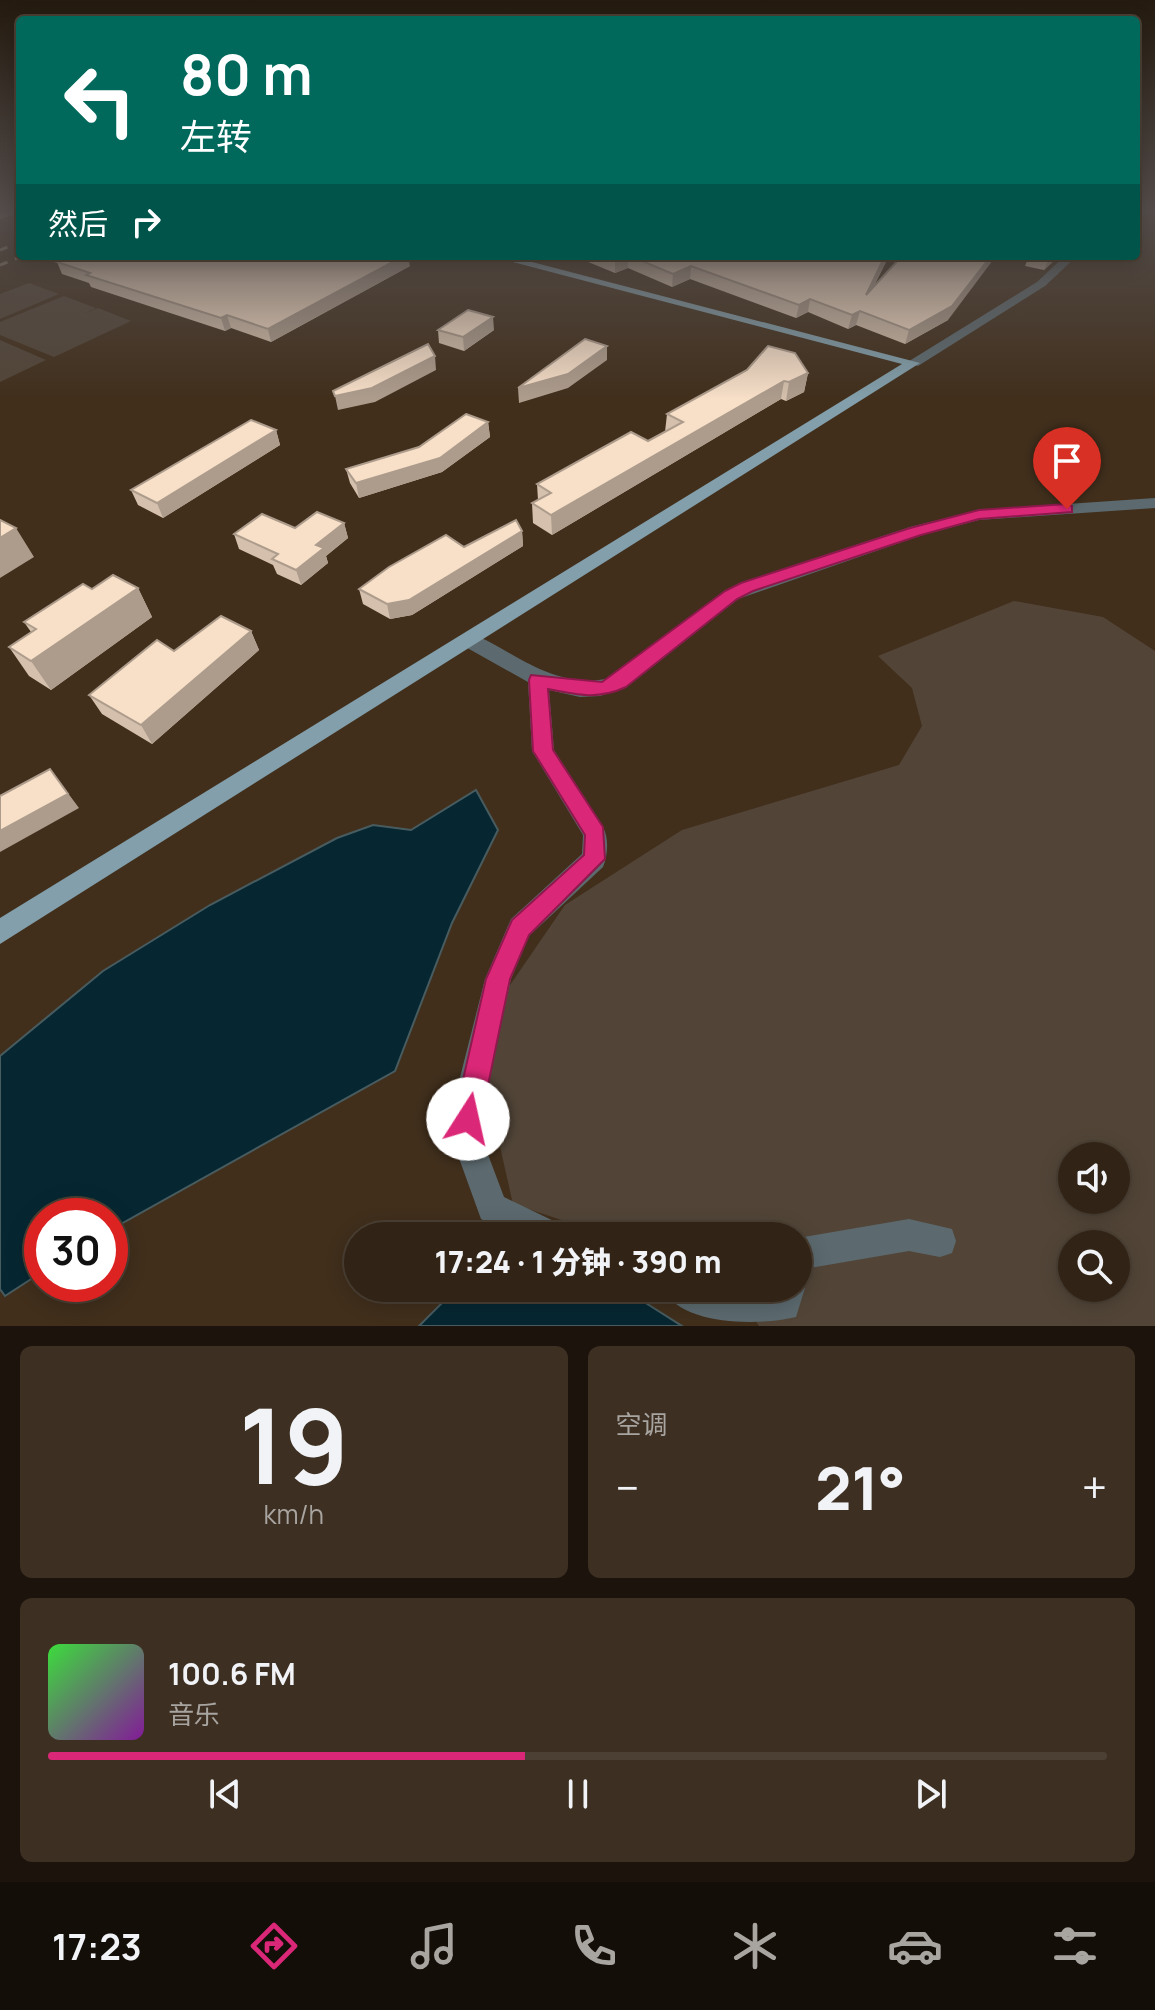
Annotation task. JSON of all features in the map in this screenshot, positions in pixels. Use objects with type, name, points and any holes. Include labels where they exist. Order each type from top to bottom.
[{"type":"main road","points":[[570,275],[913,363]]},
{"type":"main road","points":[[0,932],[913,363]]},
{"type":"street","points":[[913,363],[1041,284],[1051,275]]},
{"type":"street","points":[[469,640],[538,680],[588,690],[604,689],[620,682],[731,595],[916,531],[979,515],[1155,503]]},
{"type":"street","points":[[520,1222],[492,1208],[466,1136],[469,1101],[498,979],[520,928],[594,859],[595,834],[543,751],[538,680]]},
{"type":"street","points":[[812,1252],[909,1235],[940,1241]]},
{"type":"street","points":[[703,1302],[738,1322],[784,1305],[785,1302]]},
{"type":"shaded area","points":[[29,283],[59,294],[0,319],[0,294]]},
{"type":"shaded area","points":[[64,296],[96,308],[84,314],[98,308],[131,321],[54,357],[0,335],[0,322]]},
{"type":"shaded area","points":[[0,340],[46,360],[0,382]]},
{"type":"shaded area","points":[[1014,601],[1103,617],[1155,651],[1155,1326],[759,1326],[743,1302],[812,1302],[812,1222],[568,1222],[513,1204],[487,1089],[499,1001],[565,905],[682,830],[899,765],[922,726],[912,688],[878,656]]},
{"type":"water","points":[[476,790],[498,830],[452,923],[395,1071],[128,1220],[128,1198],[24,1198],[24,1284],[5,1296],[0,1289],[0,1056],[103,971],[210,905],[337,838],[373,825],[411,830]]},
{"type":"water","points":[[443,1302],[644,1302],[682,1326],[419,1326]]},
{"type":"building","points":[[86,275],[369,275],[268,329],[227,315],[221,318]]},
{"type":"building","points":[[716,275],[876,275],[866,295],[885,275],[976,275],[952,306],[909,330],[860,311],[852,315],[810,299],[799,305]]},
{"type":"building","points":[[468,310],[493,317],[463,337],[438,330]]},
{"type":"building","points":[[585,339],[607,346],[568,374],[518,388]]},
{"type":"building","points":[[428,344],[435,356],[372,388],[335,396],[333,391]]},
{"type":"building","points":[[768,346],[795,353],[808,373],[789,382],[784,381],[551,515],[532,503],[551,493],[537,484],[631,432],[648,441],[683,422],[667,414],[747,370]]},
{"type":"building","points":[[466,414],[488,422],[440,458],[356,483],[346,469],[419,447]]},
{"type":"building","points":[[251,420],[276,430],[157,503],[131,490]]},
{"type":"building","points":[[317,512],[344,523],[316,545],[324,548],[296,570],[272,559],[278,554],[234,534],[262,514],[295,528]]},
{"type":"building","points":[[0,520],[16,528],[0,538]]},
{"type":"building","points":[[516,520],[522,531],[409,600],[387,604],[359,589],[389,567],[446,535],[464,547]]},
{"type":"building","points":[[113,575],[138,588],[31,661],[9,647],[36,629],[24,622],[83,584],[92,589]]},
{"type":"building","points":[[221,616],[251,631],[141,725],[89,695],[157,640],[174,651]]},
{"type":"building","points":[[50,769],[68,794],[0,831],[0,796]]},
{"type":"route","points":[[468,1119],[469,1101],[498,979],[520,928],[573,882],[594,859],[595,834],[543,751],[538,680],[588,690],[604,689],[620,682],[731,595],[747,587],[916,531],[979,515],[1067,509]]}]
